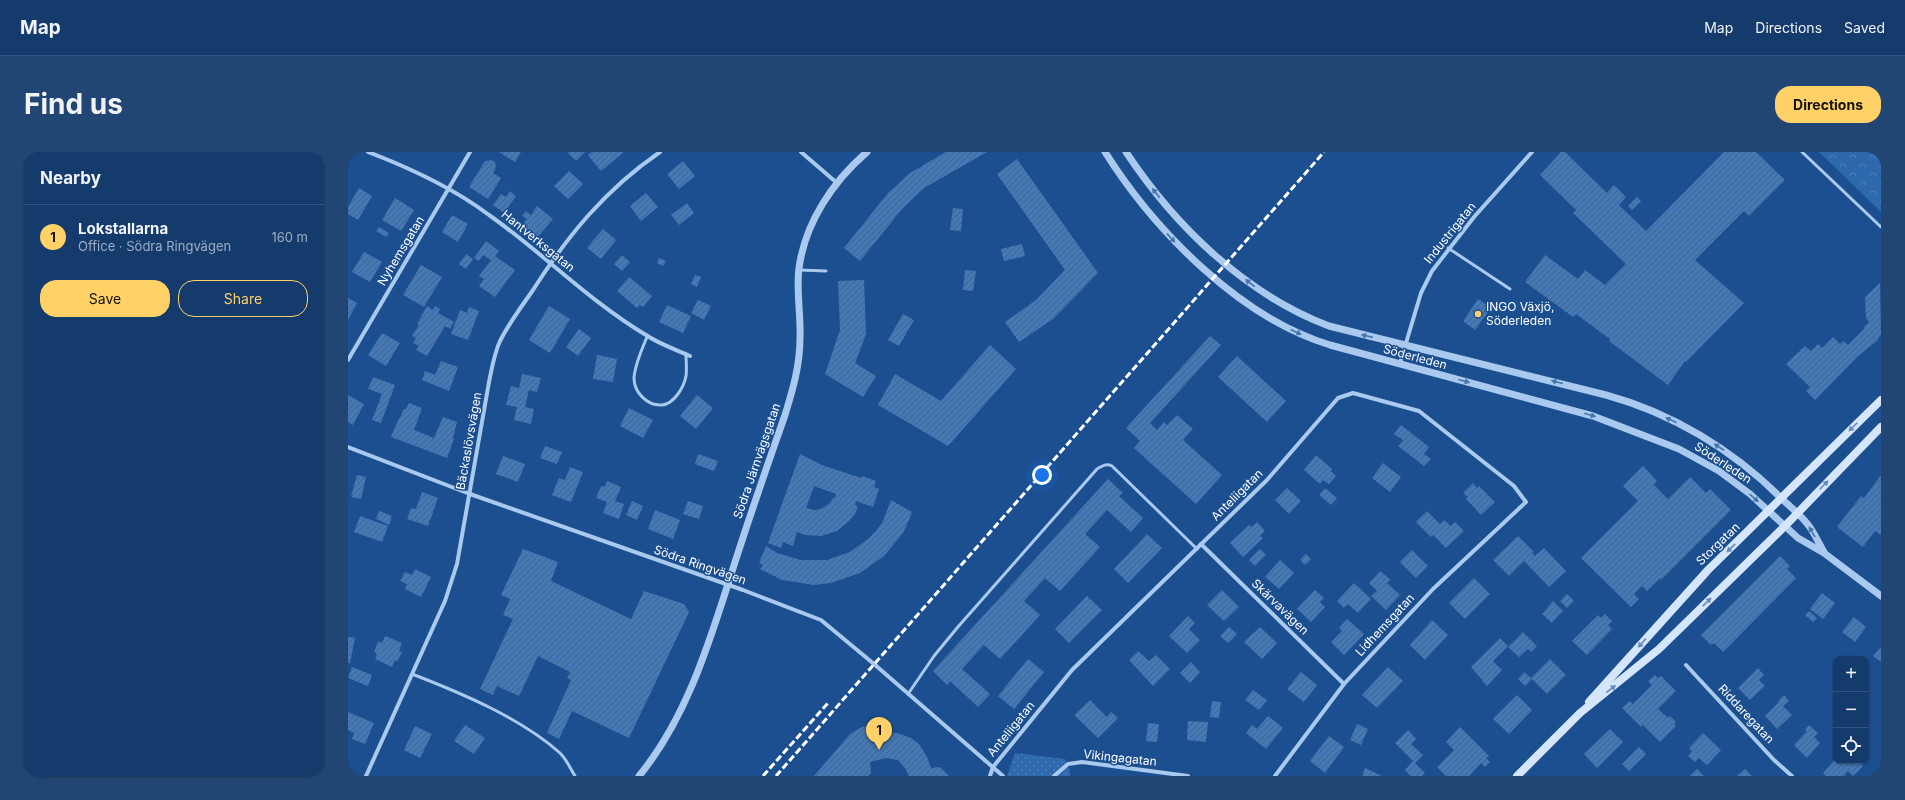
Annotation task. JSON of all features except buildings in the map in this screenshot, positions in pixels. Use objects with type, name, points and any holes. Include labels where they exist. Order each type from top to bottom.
[{"type":"main road","name":"Storgatan","points":[[1580,713],[1600,688],[1708,570],[1881,400]]},
{"type":"main road","name":"Storgatan","points":[[1517,776],[1580,713],[1658,649],[1785,526],[1881,427]]},
{"type":"street","name":"Hantverksgatan","points":[[368,152],[388,160],[448,190],[489,215],[549,264],[624,321],[647,336],[688,355]]},
{"type":"street","name":"Nyhemsgatan","points":[[348,360],[470,152]]},
{"type":"street","name":"Bäckaslövsvägen","points":[[366,776],[453,581],[493,361],[500,342],[549,264],[596,206],[660,152]]},
{"type":"street","points":[[801,152],[837,183]]},
{"type":"street","name":"Södra Järnvägsgatan","points":[[639,776],[657,750],[679,711],[707,646],[785,415],[796,376],[800,336],[799,270],[801,255],[812,225],[837,183],[867,152]]},
{"type":"street","name":"Söderleden","points":[[1105,152],[1138,199],[1169,236],[1208,272],[1249,305],[1281,325],[1317,341],[1593,416],[1679,449],[1719,471],[1750,494],[1798,538],[1824,553],[1881,596]]},
{"type":"street","name":"Söderleden","points":[[1126,152],[1155,192],[1185,226],[1211,251],[1259,290],[1285,306],[1329,326],[1621,399],[1680,424],[1720,448],[1764,480],[1810,526],[1824,553]]},
{"type":"street","name":"Industrigatan","points":[[1400,363],[1427,280],[1448,248],[1532,152]]},
{"type":"street","name":"Anteliigatan","points":[[993,767],[1072,670],[1285,461],[1338,398],[1353,394],[1419,411],[1514,486],[1526,502]]},
{"type":"street","name":"Södra Ringvägen","points":[[348,447],[470,494],[821,620],[1002,776]]},
{"type":"street","name":"Lidhemsgatan","points":[[1275,776],[1344,684],[1433,589],[1526,502]]},
{"type":"street","name":"Skärvavägen","points":[[1201,544],[1344,684]]},
{"type":"street","name":"Riddaregatan","points":[[1686,665],[1774,760],[1792,776]]},
{"type":"street","name":"Vikingagatan","points":[[1054,776],[1068,764],[1082,762],[1188,776]]},
{"type":"street","points":[[990,776],[993,767]]},
{"type":"lane","points":[[1802,152],[1881,227]]},
{"type":"lane","points":[[1448,248],[1510,289]]},
{"type":"lane","points":[[799,270],[826,270]]},
{"type":"lane","points":[[647,336],[636,366],[634,378],[638,394],[647,401],[662,405],[668,403],[678,393],[686,376],[688,355]]},
{"type":"lane","points":[[908,694],[934,656],[957,628],[1097,469],[1103,465],[1108,464],[1112,466],[1197,549]]},
{"type":"lane","points":[[412,674],[454,690],[489,707],[534,735],[560,754],[575,776]]},
{"type":"green space","points":[[1819,152],[1881,152],[1881,212]]},
{"type":"green space","points":[[1015,753],[1065,759],[1070,771],[1070,776],[1007,776]]},
{"type":"railway","points":[[776,776],[1324,152]]},
{"type":"railway","points":[[763,776],[828,703]]},
{"type":"place","name":"INGO Växjö, Söderleden","points":[[1478,314]]},
{"type":"place","name":"Lokstallarna","points":[[879,750]]}]
